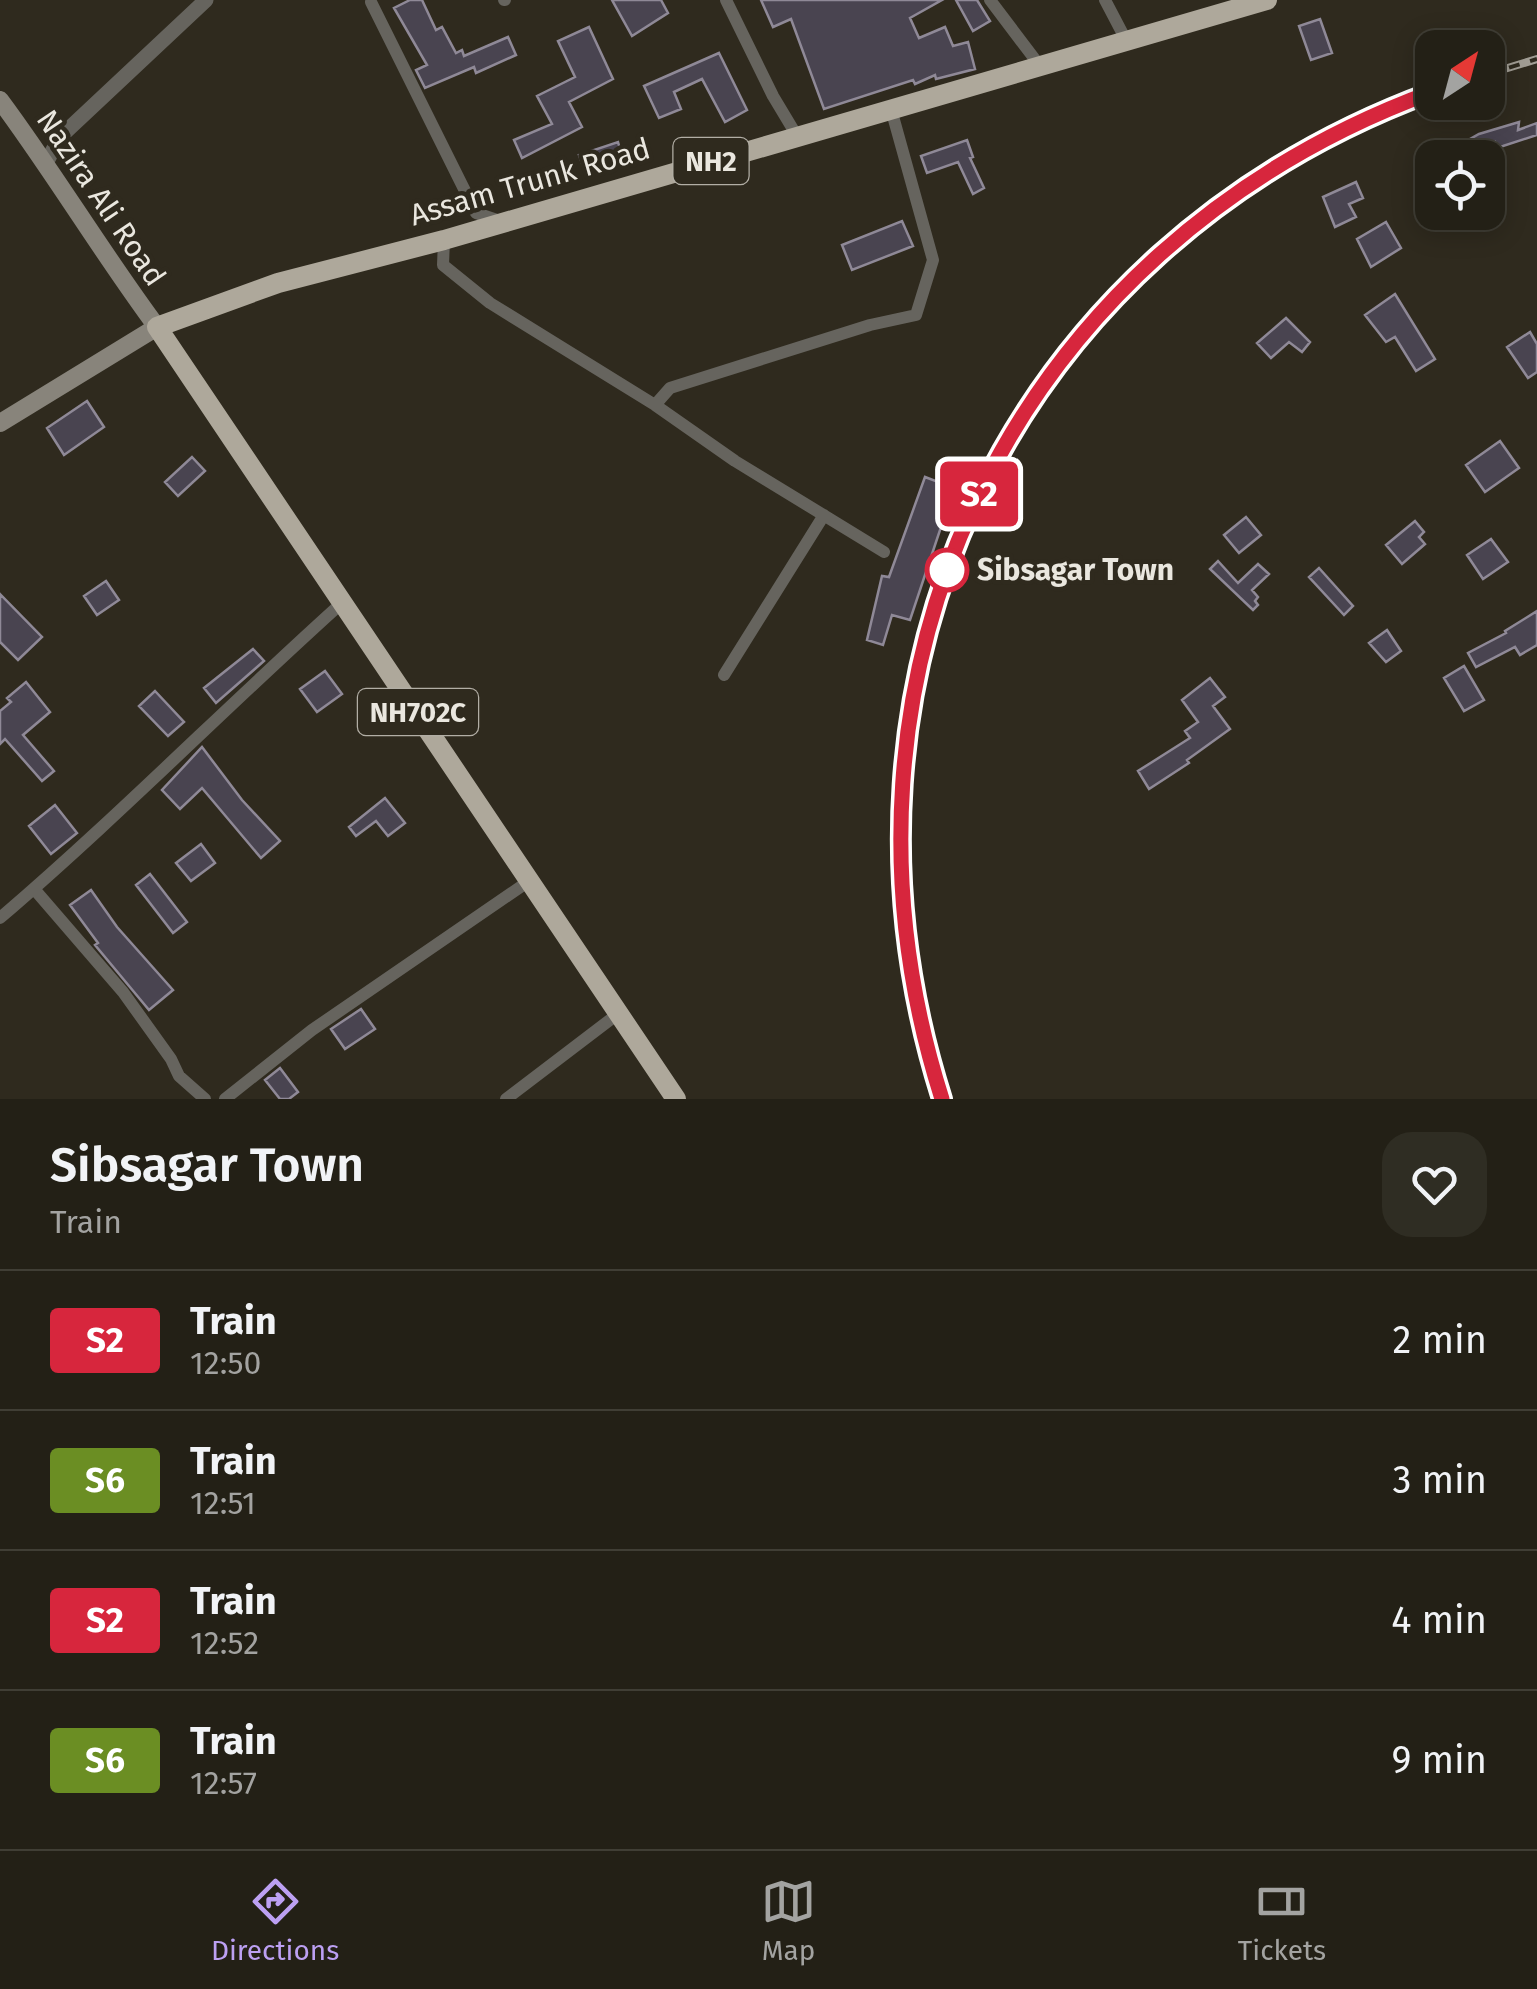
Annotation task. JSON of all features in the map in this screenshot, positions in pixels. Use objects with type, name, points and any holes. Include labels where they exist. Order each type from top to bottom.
[{"type":"highway","name":"Assam Trunk Road","points":[[158,328],[278,283],[444,240],[1040,66],[1237,4],[1267,0]]},
{"type":"highway","name":"NH702C","points":[[158,328],[676,1099]]},
{"type":"main road","name":"Nazira Ali Road","points":[[0,100],[158,328]]},
{"type":"main road","points":[[0,423],[158,328]]},
{"type":"street","points":[[46,163],[60,137],[206,0]]},
{"type":"street","points":[[726,0],[797,136]]},
{"type":"street","points":[[990,0],[1040,66]]},
{"type":"street","points":[[1105,0],[1126,40]]},
{"type":"street","points":[[371,2],[476,213],[500,221]]},
{"type":"street","points":[[654,406],[670,388],[870,324],[916,315],[934,260],[891,109]]},
{"type":"street","points":[[444,240],[443,265],[490,303],[884,552]]},
{"type":"street","points":[[724,675],[824,515]]},
{"type":"street","points":[[0,918],[35,890],[344,601]]},
{"type":"street","points":[[225,1099],[312,1030],[529,881]]},
{"type":"street","points":[[35,890],[122,992],[172,1059],[178,1076],[205,1099]]},
{"type":"street","points":[[506,1099],[619,1014]]},
{"type":"building","points":[[410,0],[422,0],[436,30],[442,27],[456,53],[462,50],[464,56],[508,37],[516,55],[476,73],[474,67],[425,88],[416,70],[427,65],[394,8]]},
{"type":"building","points":[[612,0],[661,0],[668,13],[632,36]]},
{"type":"building","points":[[761,0],[942,0],[910,18],[919,38],[945,27],[953,46],[968,42],[975,69],[936,79],[935,75],[915,84],[913,80],[824,109],[791,19],[773,27]]},
{"type":"building","points":[[956,0],[977,0],[990,21],[973,31]]},
{"type":"building","points":[[1320,19],[1332,53],[1311,60],[1299,26]]},
{"type":"building","points":[[589,27],[613,79],[569,102],[582,127],[522,158],[514,140],[552,124],[537,96],[575,77],[558,41]]},
{"type":"building","points":[[719,53],[747,110],[725,122],[702,79],[674,92],[681,109],[659,118],[644,86]]},
{"type":"building","points":[[1519,122],[1518,130],[1537,123],[1537,135],[1505,145],[1505,140],[1468,140]]},
{"type":"building","points":[[967,140],[973,157],[970,158],[984,188],[973,194],[958,162],[927,173],[921,156]]},
{"type":"building","points":[[618,142],[623,160],[585,172],[579,155]]},
{"type":"building","points":[[1356,182],[1363,198],[1349,204],[1356,217],[1335,227],[1323,197]]},
{"type":"building","points":[[902,221],[913,246],[852,270],[842,245]]},
{"type":"building","points":[[1386,222],[1401,248],[1371,267],[1357,239]]},
{"type":"building","points":[[1395,294],[1435,359],[1416,371],[1395,337],[1386,342],[1365,315]]},
{"type":"building","points":[[1286,318],[1310,342],[1302,352],[1289,342],[1271,358],[1257,343]]},
{"type":"building","points":[[1530,332],[1537,344],[1537,372],[1528,378],[1507,347]]},
{"type":"building","points":[[87,401],[104,427],[64,455],[47,428]]},
{"type":"building","points":[[1500,441],[1519,468],[1485,492],[1466,465]]},
{"type":"building","points":[[192,457],[205,471],[178,496],[165,482]]},
{"type":"building","points":[[944,469],[964,478],[940,530],[910,620],[892,615],[883,645],[867,640],[882,576],[889,577],[925,477],[938,482]]},
{"type":"building","points":[[1246,517],[1261,535],[1239,553],[1224,535]]},
{"type":"building","points":[[1415,521],[1424,532],[1419,537],[1425,544],[1402,564],[1386,545]]},
{"type":"building","points":[[1491,539],[1508,562],[1483,579],[1467,555]]},
{"type":"building","points":[[1218,561],[1238,583],[1258,564],[1269,574],[1252,590],[1258,597],[1253,610],[1210,569]]},
{"type":"building","points":[[1319,568],[1353,606],[1344,615],[1309,577]]},
{"type":"building","points":[[106,581],[119,600],[97,615],[84,596]]},
{"type":"building","points":[[0,594],[42,637],[18,660],[0,642]]},
{"type":"building","points":[[1537,611],[1537,645],[1520,655],[1515,647],[1476,667],[1468,653]]},
{"type":"building","points":[[1387,630],[1401,651],[1386,662],[1369,643]]},
{"type":"building","points":[[253,649],[264,661],[216,703],[204,688]]},
{"type":"building","points":[[1464,666],[1484,700],[1464,711],[1444,678]]},
{"type":"building","points":[[325,671],[342,694],[317,712],[300,689]]},
{"type":"building","points":[[1210,678],[1225,697],[1213,706],[1230,729],[1149,789],[1138,771],[1190,738],[1185,731],[1198,722],[1182,700]]},
{"type":"building","points":[[26,682],[50,712],[23,735],[54,771],[42,781],[5,739],[0,744],[0,711],[11,702],[7,698]]},
{"type":"building","points":[[155,691],[184,722],[168,736],[139,706]]},
{"type":"building","points":[[202,747],[242,800],[280,841],[261,858],[202,788],[180,809],[162,790]]},
{"type":"building","points":[[385,798],[405,823],[388,836],[376,821],[356,836],[349,827]]},
{"type":"building","points":[[55,805],[77,833],[51,854],[29,826]]},
{"type":"building","points":[[201,844],[215,863],[191,881],[176,863]]},
{"type":"building","points":[[150,874],[187,922],[173,933],[136,885]]},
{"type":"building","points":[[91,890],[117,927],[173,990],[149,1010],[95,945],[98,943],[70,905]]},
{"type":"building","points":[[361,1009],[375,1029],[345,1049],[331,1029]]},
{"type":"building","points":[[280,1068],[298,1092],[289,1099],[280,1099],[265,1080]]},
{"type":"railway","points":[[1505,69],[1537,59]]},
{"type":"railway","points":[[942,1099],[907,940],[903,784],[927,634],[979,494],[1057,367],[1160,255],[1285,162],[1415,100]]},
{"type":"train","name":"S2","points":[[942,1099],[924,1038],[905,938],[900,856],[902,775],[913,694],[932,615],[975,502],[1012,432],[1057,365],[1140,273],[1215,210],[1281,164],[1370,117],[1415,99]]},
{"type":"place","name":"Sibsagar Town","points":[[947,570]]}]
